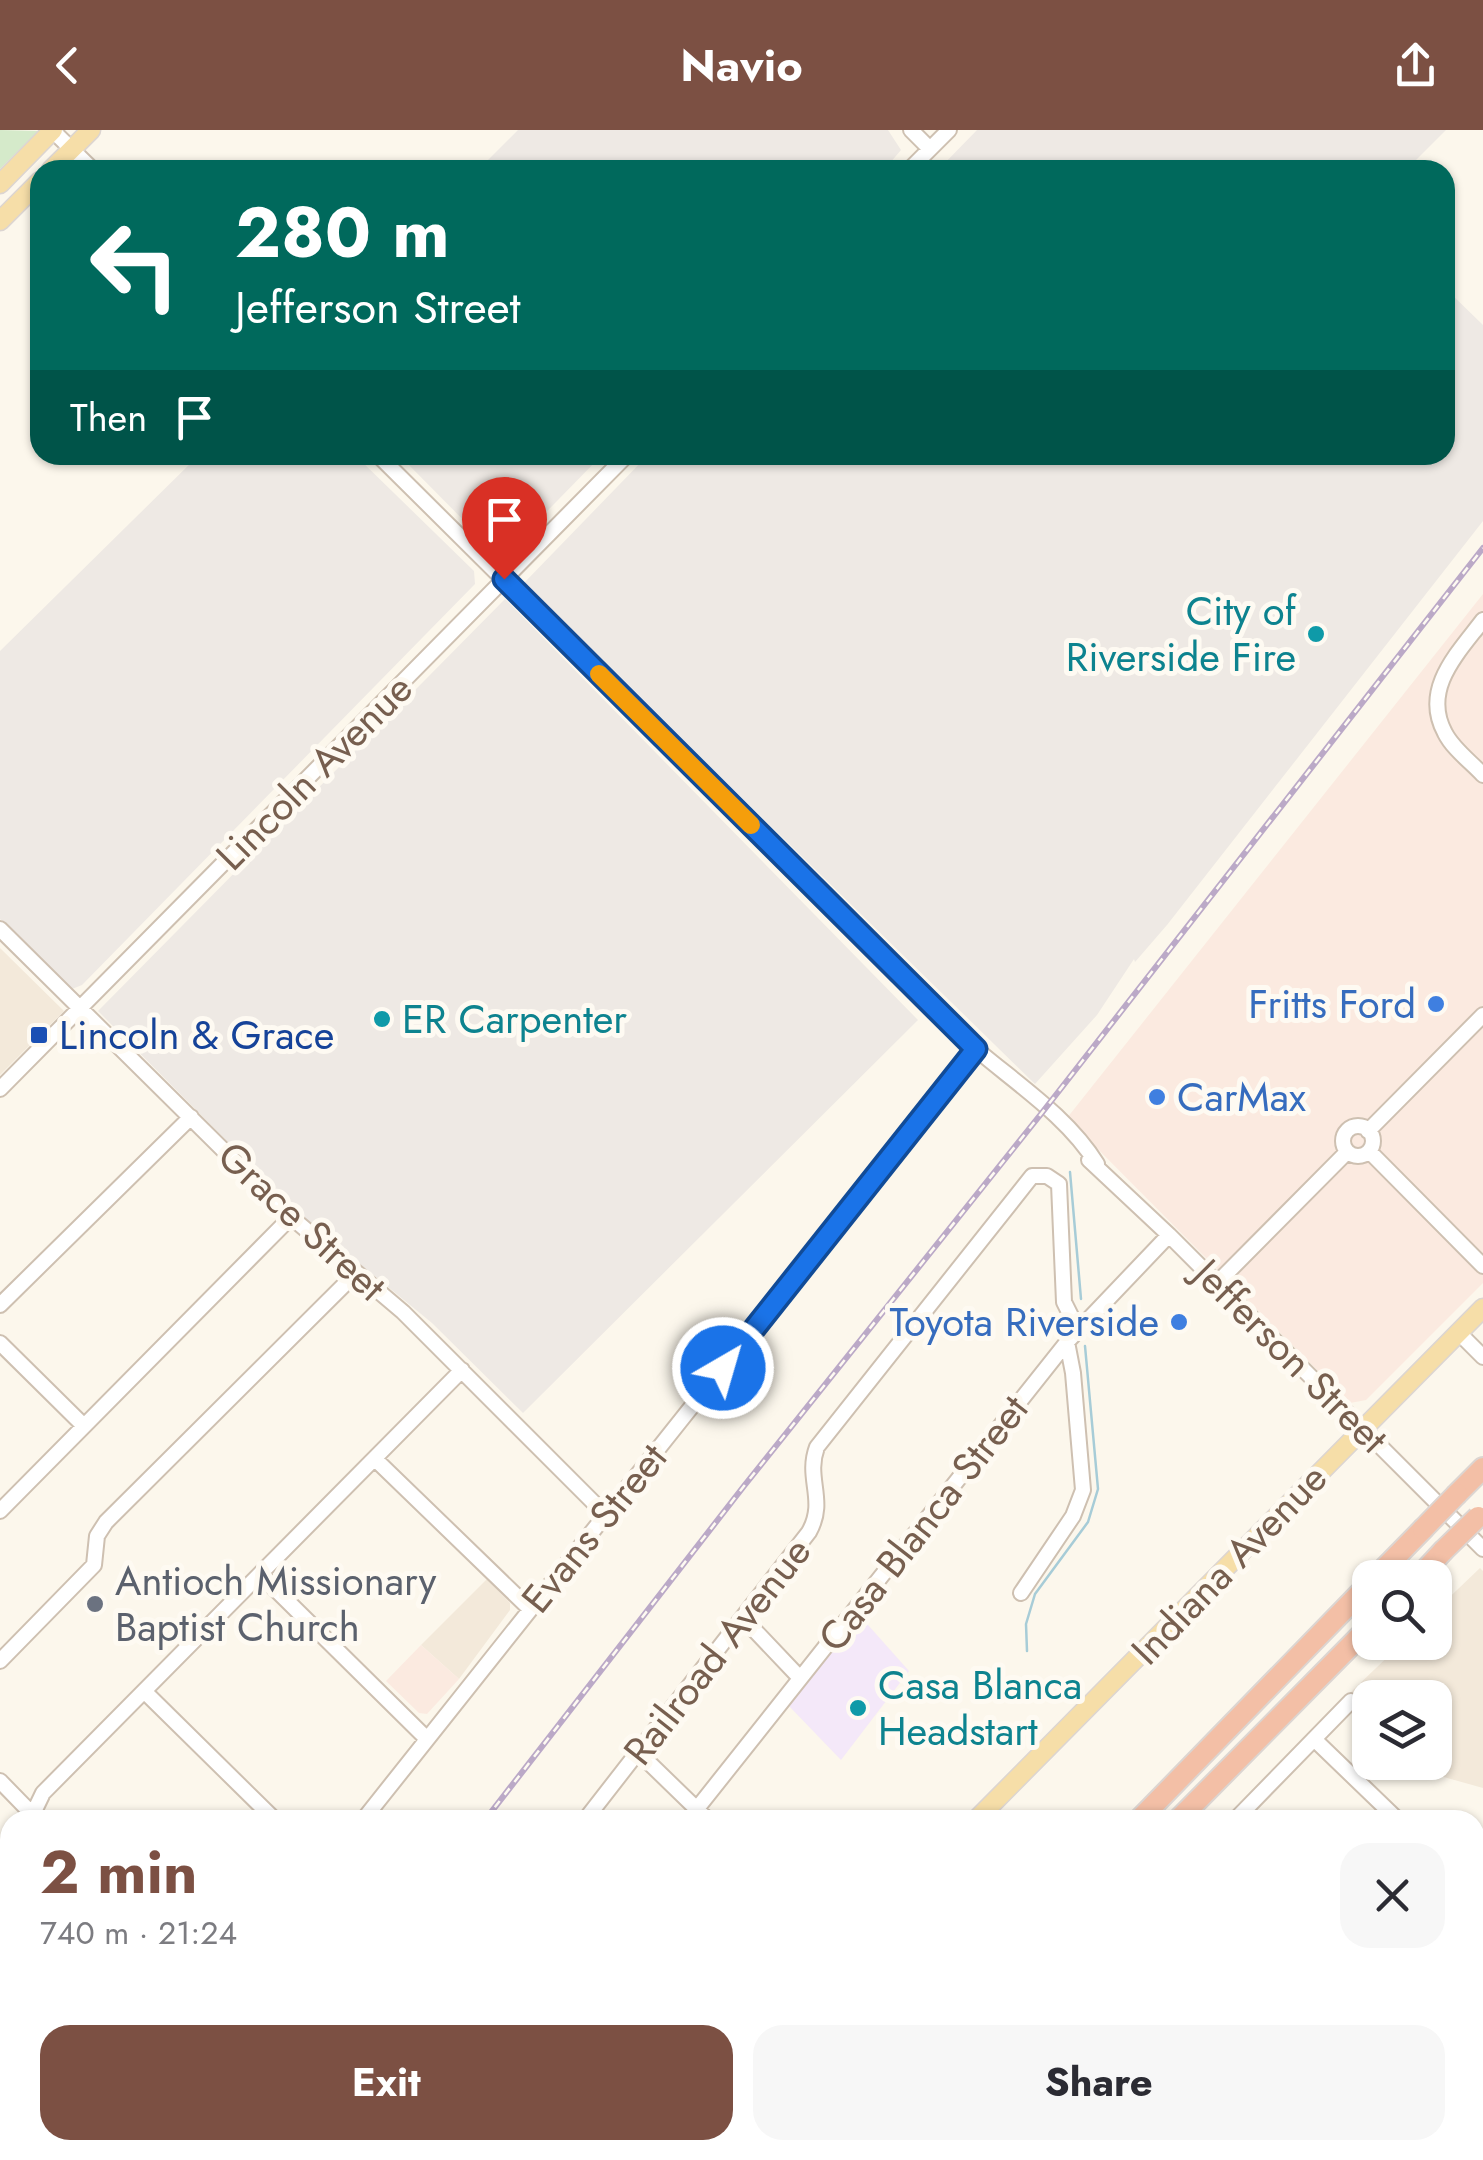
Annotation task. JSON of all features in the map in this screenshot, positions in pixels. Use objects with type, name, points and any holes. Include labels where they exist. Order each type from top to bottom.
[{"type":"highway","points":[[1393,1560],[1483,1468]]},
{"type":"highway","points":[[1436,1560],[1480,1514]]},
{"type":"highway","points":[[1149,1810],[1352,1601]]},
{"type":"highway","points":[[1188,1810],[1352,1644]]},
{"type":"main road","points":[[0,184],[52,130]]},
{"type":"main road","points":[[61,160],[90,130]]},
{"type":"main road","points":[[0,222],[30,191]]},
{"type":"main road","name":"Indiana Avenue","points":[[986,1810],[1483,1308]]},
{"type":"street","points":[[52,130],[82,160]]},
{"type":"street","points":[[911,130],[930,149]]},
{"type":"street","points":[[920,160],[949,130]]},
{"type":"street","name":"Jefferson Street","points":[[388,465],[976,1049],[1007,1070],[1046,1108],[1097,1164],[1483,1549]]},
{"type":"street","name":"Lincoln Avenue","points":[[0,1089],[617,465]]},
{"type":"street","points":[[1483,620],[1447,666],[1437,693],[1445,734],[1483,775]]},
{"type":"street","name":"Grace Street","points":[[0,929],[291,1217],[403,1312],[604,1513]]},
{"type":"street","points":[[1368,1131],[1483,1015]]},
{"type":"street","name":"Evans Street","points":[[371,1810],[976,1049]]},
{"type":"street","points":[[0,1306],[191,1117]]},
{"type":"street","points":[[1355,1127],[1368,1131],[1372,1142],[1369,1150],[1361,1156],[1348,1152],[1343,1144],[1347,1131],[1355,1127]]},
{"type":"street","points":[[1369,1150],[1483,1266]]},
{"type":"street","points":[[1217,1283],[1348,1152]]},
{"type":"street","name":"Railroad Avenue","points":[[593,1810],[817,1519],[818,1494],[812,1471],[817,1448],[1032,1176],[1054,1178],[1059,1184],[1064,1302],[1078,1330]]},
{"type":"street","points":[[0,1511],[291,1217]]},
{"type":"street","name":"Casa Blanca Street","points":[[702,1810],[800,1678],[1067,1342],[1169,1235]]},
{"type":"street","points":[[0,1661],[94,1566],[97,1536],[106,1522],[356,1273]]},
{"type":"street","points":[[1459,1332],[1483,1357]]},
{"type":"street","points":[[1021,1593],[1072,1516],[1083,1490],[1067,1342]]},
{"type":"street","points":[[0,1343],[84,1426]]},
{"type":"street","points":[[37,1810],[43,1793],[462,1370]]},
{"type":"street","points":[[376,1458],[529,1608]]},
{"type":"street","points":[[261,1575],[427,1739]]},
{"type":"street","points":[[743,1618],[800,1678]]},
{"type":"street","points":[[145,1692],[265,1810]]},
{"type":"street","points":[[1245,1810],[1351,1700]]},
{"type":"street","points":[[1315,1740],[1388,1810]]},
{"type":"street","points":[[639,1753],[692,1810]]},
{"type":"street","points":[[0,1781],[27,1810]]},
{"type":"shaded area","points":[[518,130],[888,130],[901,150],[892,160],[488,160]]},
{"type":"shaded area","points":[[977,130],[1446,130],[1416,160],[948,160]]},
{"type":"shaded area","points":[[1455,298],[1483,325],[1483,521],[1167,925],[1135,962],[1134,959],[1097,1015],[1035,1084],[523,584],[638,465],[1455,465]]},
{"type":"shaded area","points":[[189,465],[365,465],[474,571],[475,584],[82,985],[72,989],[0,919],[0,651]]},
{"type":"shaded area","points":[[409,465],[592,465],[511,548],[492,549]]},
{"type":"shaded area","points":[[1483,594],[1483,1283],[1366,1400],[1350,1403],[1067,1118]]},
{"type":"shaded area","points":[[505,599],[918,1020],[523,1413],[432,1323],[299,1214],[98,1011]]},
{"type":"shaded area","points":[[0,948],[64,1011],[0,1075]]},
{"type":"shaded area","points":[[1480,1568],[1483,1571],[1483,1788],[1452,1779],[1452,1680],[1364,1680],[1384,1660],[1452,1660],[1452,1595]]},
{"type":"shaded area","points":[[487,1579],[510,1603],[510,1610],[459,1679],[421,1645]]},
{"type":"shaded area","points":[[860,1616],[909,1671],[841,1760],[789,1706]]},
{"type":"shaded area","points":[[421,1645],[459,1679],[427,1714],[419,1713],[386,1681]]},
{"type":"green space","points":[[0,130],[38,131],[0,169]]},
{"type":"waterway","points":[[1070,1172],[1081,1299]]},
{"type":"waterway","points":[[1027,1651],[1026,1624],[1035,1594],[1088,1522],[1098,1489],[1085,1346]]},
{"type":"railway","points":[[493,1810],[1483,548]]},
{"type":"slow traffic","points":[[599,674],[751,825]]},
{"type":"place","name":"City of Riverside Fire","points":[[1316,634]]},
{"type":"place","name":"Fritts Ford","points":[[1436,1004]]},
{"type":"place","name":"ER Carpenter","points":[[382,1019]]},
{"type":"place","name":"Lincoln & Grace","points":[[39,1035]]},
{"type":"place","name":"CarMax","points":[[1157,1097]]},
{"type":"place","name":"Toyota Riverside","points":[[1179,1322]]},
{"type":"place","name":"Antioch Missionary Baptist Church","points":[[95,1604]]},
{"type":"place","name":"Casa Blanca Headstart","points":[[858,1708]]},
{"type":"route","points":[[504,579],[976,1049],[723,1368]]}]
